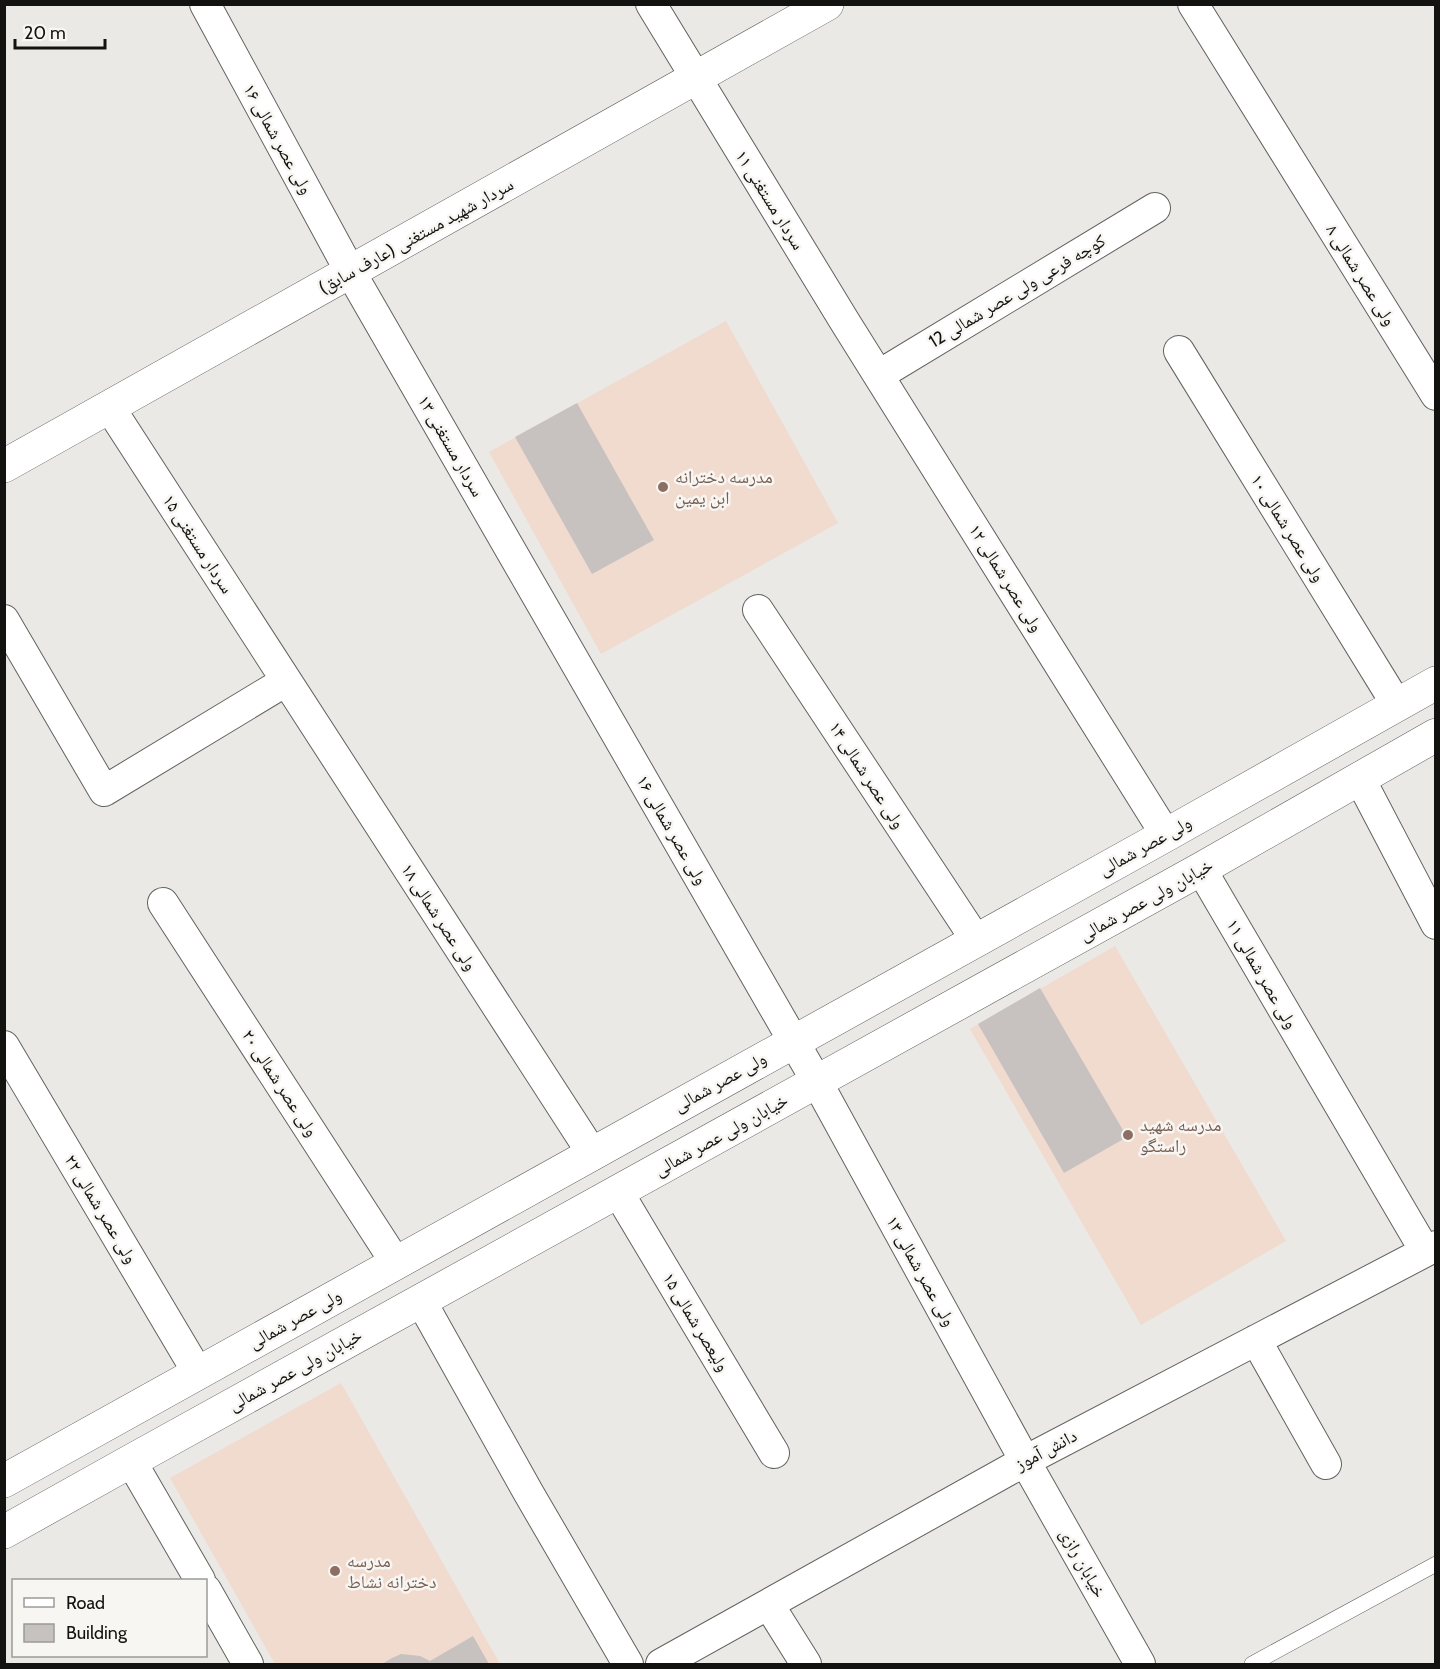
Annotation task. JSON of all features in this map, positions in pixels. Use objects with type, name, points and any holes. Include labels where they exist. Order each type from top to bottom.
[{"type":"street","name":"ولی عصر شمالی ۱۶","points":[[205,4],[351,273]]},
{"type":"street","name":"سردار مستغنی ۱۱","points":[[651,4],[845,322]]},
{"type":"street","name":"سردار شهید مستغنی (عارف سابق)","points":[[4,466],[827,4]]},
{"type":"street","name":"ولی عصر شمالی ۸","points":[[1193,4],[1436,395]]},
{"type":"street","name":"کوچه فرعی ولی عصر شمالی 12","points":[[879,375],[1155,208]]},
{"type":"street","name":"سردار مستغنی ۱۳","points":[[351,273],[550,618]]},
{"type":"street","name":"ولی عصر شمالی ۱۲","points":[[845,322],[1166,835]]},
{"type":"street","name":"ولی عصر شمالی ۱۰","points":[[1179,351],[1397,705]]},
{"type":"street","name":"سردار مستغنی ۱۵","points":[[110,408],[286,681]]},
{"type":"street","name":"ولی عصر شمالی ۱۴","points":[[758,610],[976,940]]},
{"type":"street","name":"ولی عصر شمالی ۱۶","points":[[550,618],[817,1082]]},
{"type":"street","points":[[4,620],[104,791],[286,681]]},
{"type":"street","name":"ولی عصر شمالی ۱۸","points":[[286,681],[592,1154]]},
{"type":"street","name":"ولی عصر شمالی","points":[[6,1477],[198,1373],[1436,683]]},
{"type":"street","name":"خیابان ولی عصر شمالی","points":[[4,1532],[1201,869],[1436,735]]},
{"type":"street","points":[[1360,779],[1436,924]]},
{"type":"street","name":"ولی عصر شمالی ۱۱","points":[[1201,869],[1324,1079],[1430,1248]]},
{"type":"street","name":"ولی عصر شمالی ۲۰","points":[[163,903],[396,1263]]},
{"type":"street","name":"ولی عصر شمالی ۲۲","points":[[4,1046],[198,1373]]},
{"type":"street","name":"ولی عصر شمالی ۱۳","points":[[817,1082],[1025,1461]]},
{"type":"street","name":"ولیعصر شمالی ۱۵","points":[[618,1192],[774,1453]]},
{"type":"street","name":"دانش آموز","points":[[661,1665],[1025,1461],[1430,1248]]},
{"type":"street","points":[[421,1301],[628,1665]]},
{"type":"street","points":[[1256,1340],[1326,1464]]},
{"type":"street","points":[[131,1461],[199,1579]]},
{"type":"street","name":"خیابان رازی","points":[[1025,1461],[1140,1665]]},
{"type":"street","points":[[207,1592],[248,1665]]},
{"type":"street","points":[[769,1605],[806,1665]]},
{"type":"lane","points":[[1252,1665],[1436,1564]]},
{"type":"shaded area","name":"مدرسه دخترانه ابن یمین","points":[[726,321],[838,523],[601,654],[489,452]]},
{"type":"shaded area","name":"مدرسه شهید راستگو","points":[[1115,946],[1286,1241],[1141,1325],[970,1029]]},
{"type":"shaded area","name":"مدرسه دخترانه نشاط","points":[[341,1383],[500,1664],[275,1664],[170,1478]]},
{"type":"building","points":[[577,403],[654,540],[592,574],[515,437]]},
{"type":"building","points":[[1040,988],[1127,1137],[1064,1173],[978,1024]]},
{"type":"building","points":[[473,1636],[489,1664],[382,1664],[401,1654],[420,1656],[430,1661]]},
{"type":"place","name":"مدرسه دخترانه ابن یمین","points":[[663,487]]},
{"type":"place","name":"مدرسه شهید راستگو","points":[[1128,1135]]},
{"type":"place","name":"مدرسه دخترانه نشاط","points":[[335,1571]]}]
